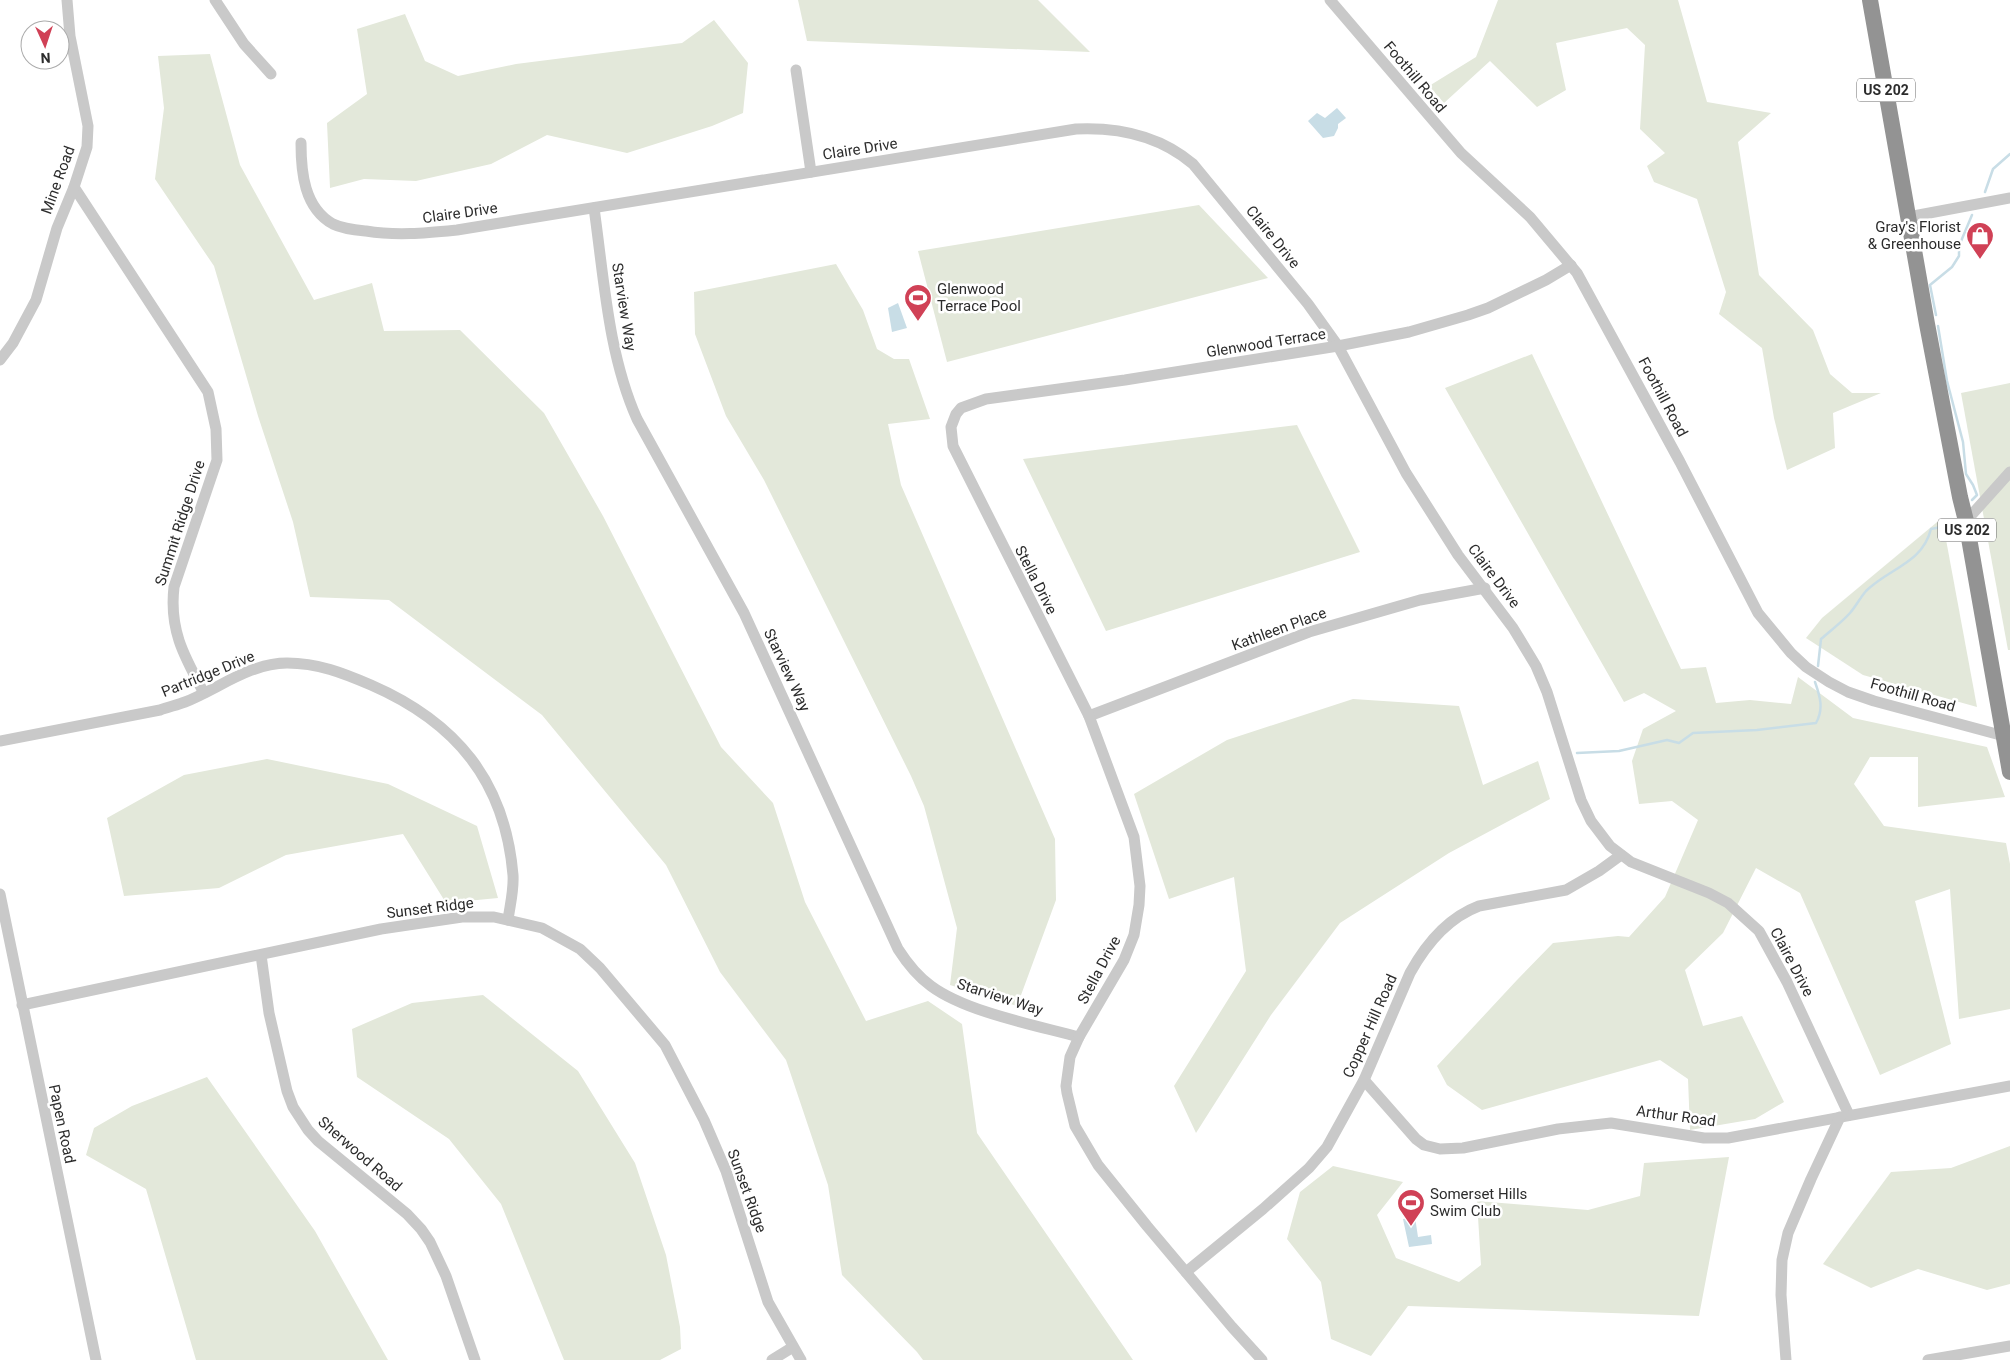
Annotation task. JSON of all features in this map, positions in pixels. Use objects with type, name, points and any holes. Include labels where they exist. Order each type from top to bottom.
[{"type":"highway","name":"US 202","points":[[1870,0],[2010,772]]},
{"type":"street","name":"Mine Road","points":[[0,360],[13,343],[36,300],[57,228],[74,188],[87,147],[88,126],[70,36],[67,0]]},
{"type":"street","points":[[215,0],[244,44],[271,74]]},
{"type":"street","name":"Foothill Road","points":[[1330,0],[1461,153],[1530,217],[1571,264],[1604,318],[1758,613],[1791,653],[1806,667],[1848,692],[1874,701],[2004,736]]},
{"type":"street","points":[[796,70],[811,172]]},
{"type":"street","name":"Claire Drive","points":[[301,143],[303,178],[315,207],[321,215],[334,224],[347,228],[387,234],[418,234],[594,208],[1076,129],[1098,128],[1150,138],[1184,156],[1194,164],[1308,304],[1338,346],[1406,472],[1458,555],[1485,588],[1513,628],[1536,666],[1555,714],[1581,800],[1591,821],[1605,840],[1621,855],[1639,866],[1715,896],[1728,903],[1754,926],[1770,949],[1788,982],[1845,1116]]},
{"type":"street","name":"Summit Ridge Drive","points":[[74,188],[208,392],[216,429],[217,460],[174,587],[172,599],[173,625],[179,645],[204,692]]},
{"type":"street","points":[[1908,217],[2010,198]]},
{"type":"street","name":"Starview Way","points":[[594,208],[614,344],[626,394],[637,419],[744,613],[898,949],[909,966],[930,986],[960,1002],[1002,1016],[1079,1037]]},
{"type":"street","name":"Glenwood Terrace","points":[[956,414],[961,408],[986,399],[1125,380],[1338,346],[1409,332],[1468,315],[1546,280],[1571,264]]},
{"type":"street","name":"Stella Drive","points":[[956,414],[951,427],[953,446],[1089,716],[1134,837],[1140,886],[1134,935],[1124,960],[1079,1037],[1070,1057],[1066,1086],[1075,1126],[1098,1165],[1146,1226],[1232,1328],[1262,1360]]},
{"type":"street","points":[[1966,521],[2010,472]]},
{"type":"street","name":"Kathleen Place","points":[[1089,716],[1309,632],[1420,600],[1485,588]]},
{"type":"street","name":"Partridge Drive","points":[[0,741],[160,710],[185,702],[257,668],[286,663],[317,666],[338,671],[389,693],[443,730],[474,760],[493,794],[501,814],[513,875],[508,920]]},
{"type":"street","name":"Copper Hill Road","points":[[1186,1272],[1263,1209],[1309,1168],[1327,1147],[1364,1080],[1419,958],[1437,934],[1452,920],[1479,906],[1566,890],[1586,880],[1621,855]]},
{"type":"street","name":"Papen Road","points":[[0,894],[96,1360]]},
{"type":"street","name":"Sunset Ridge","points":[[22,1005],[381,929],[462,917],[494,917],[542,928],[580,949],[600,968],[664,1045],[704,1120],[726,1171],[768,1302],[801,1360]]},
{"type":"street","name":"Sherwood Road","points":[[261,955],[269,1013],[287,1091],[293,1107],[308,1130],[318,1141],[407,1214],[421,1229],[430,1242],[446,1276],[475,1360]]},
{"type":"street","name":"Arthur Road","points":[[1364,1080],[1416,1139],[1424,1145],[1440,1149],[1463,1148],[1558,1129],[1611,1123],[1704,1138],[1728,1138],[2010,1086]]},
{"type":"street","points":[[1786,1360],[1781,1295],[1782,1260],[1788,1233],[1811,1179],[1845,1116]]},
{"type":"street","points":[[1928,1360],[2010,1346]]},
{"type":"street","points":[[772,1360],[793,1348]]},
{"type":"shaded area","points":[[798,0],[1038,0],[1090,52],[807,41]]},
{"type":"shaded area","points":[[1498,0],[1678,0],[1707,102],[1771,113],[1738,142],[1759,275],[1813,330],[1830,374],[1852,393],[1881,393],[1833,413],[1835,448],[1787,470],[1774,418],[1762,348],[1719,314],[1726,292],[1697,199],[1654,182],[1647,166],[1665,153],[1640,129],[1645,45],[1627,28],[1556,43],[1566,90],[1537,107],[1490,61],[1444,103],[1429,86],[1476,57]]},
{"type":"shaded area","points":[[405,14],[425,61],[458,76],[516,64],[682,43],[714,20],[748,63],[743,113],[712,126],[627,153],[547,135],[491,164],[416,181],[364,179],[330,188],[327,123],[367,94],[357,29]]},
{"type":"shaded area","points":[[210,54],[240,165],[314,300],[372,283],[384,331],[460,330],[544,413],[603,516],[721,747],[773,803],[805,902],[866,1021],[928,1001],[962,1024],[977,1133],[1133,1360],[923,1360],[842,1275],[828,1185],[786,1060],[720,972],[666,865],[542,715],[389,600],[310,597],[293,522],[258,416],[214,266],[155,179],[164,108],[158,56]]},
{"type":"shaded area","points":[[1199,205],[1268,278],[947,362],[918,251]]},
{"type":"shaded area","points":[[836,264],[863,310],[877,349],[894,359],[909,359],[930,419],[888,424],[901,485],[1055,839],[1056,900],[1017,1006],[950,985],[957,928],[924,806],[911,776],[764,480],[726,416],[695,334],[694,292]]},
{"type":"shaded area","points":[[1532,354],[1681,669],[1706,667],[1716,703],[1750,700],[1791,704],[1798,677],[1853,718],[1987,747],[2005,797],[1918,807],[1918,757],[1870,757],[1854,784],[1884,826],[2006,843],[2010,864],[2010,1009],[1959,1019],[1950,889],[1915,901],[1951,1044],[1880,1075],[1800,893],[1756,868],[1723,933],[1685,970],[1703,1026],[1742,1016],[1784,1102],[1755,1119],[1690,1130],[1688,1079],[1660,1060],[1482,1110],[1447,1085],[1437,1066],[1553,943],[1618,936],[1629,937],[1665,897],[1698,820],[1672,801],[1639,804],[1632,761],[1643,729],[1676,711],[1644,693],[1624,702],[1445,388]]},
{"type":"shaded area","points":[[2010,383],[2010,650],[2008,650],[1961,393]]},
{"type":"shaded area","points":[[1297,425],[1360,552],[1106,631],[1023,459]]},
{"type":"shaded area","points":[[1942,518],[1977,707],[1863,675],[1806,638],[1822,618]]},
{"type":"shaded area","points":[[1353,699],[1459,706],[1483,785],[1538,761],[1550,799],[1449,853],[1340,923],[1271,1015],[1196,1133],[1174,1086],[1246,971],[1234,877],[1169,899],[1134,794],[1227,740]]},
{"type":"shaded area","points":[[267,759],[388,784],[477,826],[498,898],[446,903],[403,834],[286,855],[219,888],[124,896],[107,818],[184,775]]},
{"type":"shaded area","points":[[483,995],[578,1071],[635,1163],[666,1255],[680,1327],[681,1349],[660,1360],[564,1360],[501,1204],[449,1139],[357,1077],[352,1029],[412,1003]]},
{"type":"shaded area","points":[[207,1077],[315,1231],[388,1360],[196,1360],[146,1189],[86,1155],[94,1128],[132,1106]]},
{"type":"shaded area","points":[[2010,1146],[2010,1284],[1987,1290],[1918,1269],[1871,1288],[1823,1264],[1891,1172],[1951,1168]]},
{"type":"shaded area","points":[[1729,1157],[1699,1316],[1408,1306],[1371,1356],[1331,1339],[1321,1282],[1287,1239],[1300,1192],[1333,1166],[1403,1182],[1377,1215],[1396,1258],[1459,1282],[1481,1265],[1477,1201],[1588,1210],[1640,1196],[1644,1163]]},
{"type":"water","points":[[1337,108],[1346,118],[1338,124],[1334,136],[1323,138],[1308,121],[1317,113],[1325,118]]},
{"type":"water","points":[[898,303],[907,328],[892,332],[888,308]]},
{"type":"water","name":"Somerset Hills Swim Club","points":[[1415,1217],[1418,1237],[1431,1235],[1432,1244],[1409,1247],[1403,1219]]},
{"type":"waterway","points":[[1985,192],[1993,169],[2010,154]]},
{"type":"waterway","points":[[1936,315],[1930,285],[1952,267],[1959,256],[1959,246],[1972,215]]},
{"type":"waterway","points":[[1938,326],[1947,381],[1963,442],[1966,474],[1977,495],[1972,500]]},
{"type":"waterway","points":[[1818,666],[1821,639],[1850,613],[1866,591],[1875,583],[1913,558],[1927,541],[1931,529],[1941,527],[1951,519]]},
{"type":"waterway","points":[[1577,753],[1619,751],[1667,740],[1679,743],[1693,733],[1757,730],[1816,723],[1821,708],[1815,682]]},
{"type":"place","name":"Gray's Florist & Greenhouse","points":[[1980,260]]},
{"type":"place","name":"Glenwood Terrace Pool","points":[[918,322]]},
{"type":"place","name":"Somerset Hills Swim Club","points":[[1411,1227]]}]
